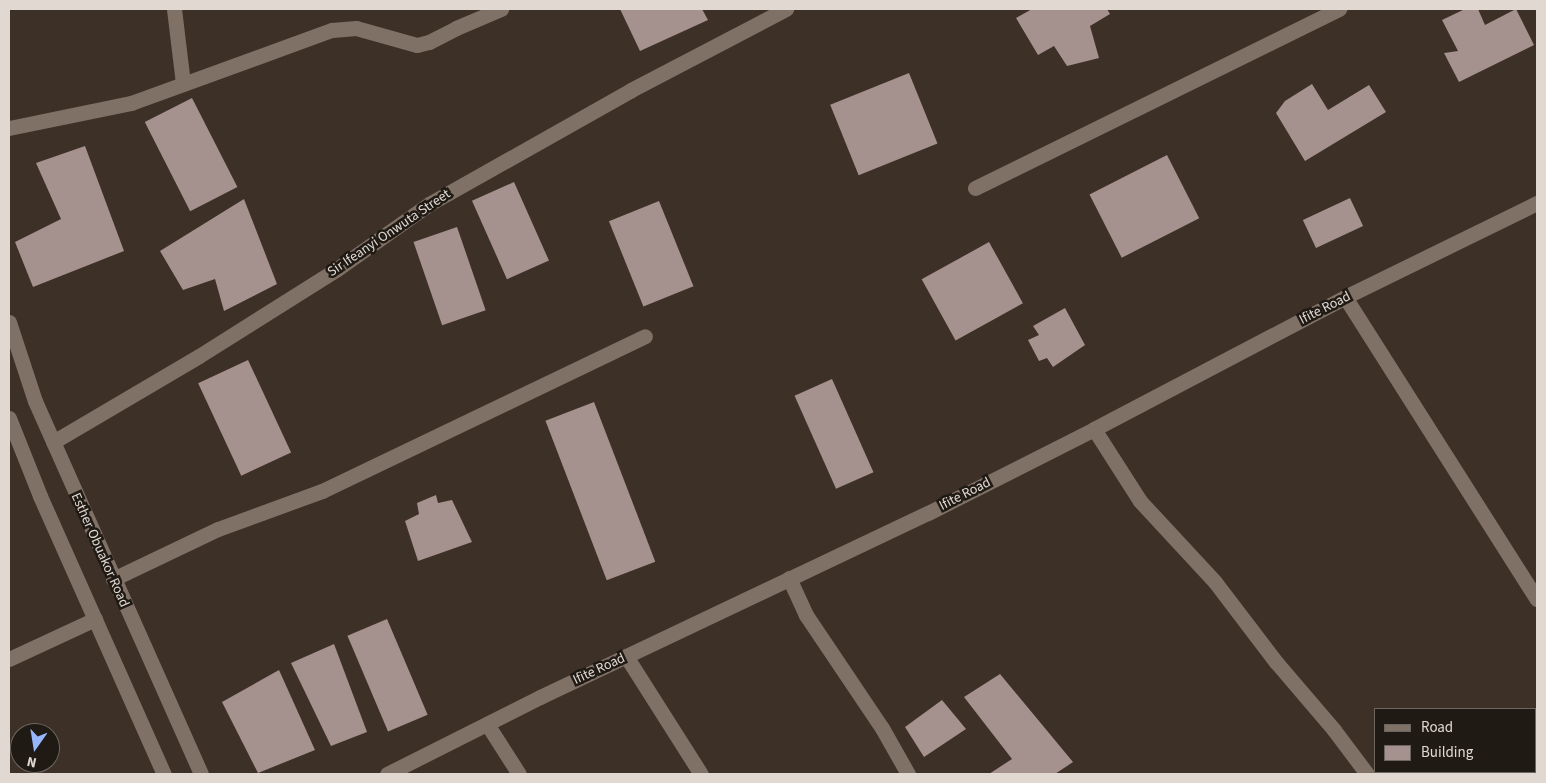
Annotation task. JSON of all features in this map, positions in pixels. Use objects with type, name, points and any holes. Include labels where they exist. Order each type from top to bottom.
[{"type":"street","points":[[174,9],[184,83]]},
{"type":"street","points":[[9,128],[130,103],[332,30],[356,28],[417,45],[429,42],[501,9]]},
{"type":"street","name":"Sir Ifeanyi Onwuta Street","points":[[53,442],[199,356],[337,269],[429,204],[631,90],[786,9]]},
{"type":"street","points":[[975,188],[1339,9]]},
{"type":"street","name":"Ifite Road","points":[[387,774],[626,656],[928,513],[1345,298],[1537,203]]},
{"type":"street","points":[[1345,298],[1537,599]]},
{"type":"street","name":"Esther Obuakor Road","points":[[9,322],[35,400],[201,774]]},
{"type":"street","points":[[113,579],[218,529],[322,491],[645,336]]},
{"type":"street","points":[[9,418],[40,496],[164,774]]},
{"type":"street","points":[[1094,429],[1140,501],[1215,582],[1276,662],[1334,730],[1367,774]]},
{"type":"street","points":[[789,578],[806,616],[882,728],[908,774]]},
{"type":"street","points":[[9,660],[95,619]]},
{"type":"street","points":[[626,656],[701,774]]},
{"type":"street","points":[[487,724],[519,774]]},
{"type":"building","points":[[620,9],[702,9],[708,20],[640,51]]},
{"type":"building","points":[[1032,9],[1107,9],[1110,14],[1090,26],[1099,58],[1067,66],[1054,46],[1038,55],[1016,18]]},
{"type":"building","points":[[1465,9],[1478,9],[1485,25],[1516,9],[1534,45],[1459,82],[1444,53],[1458,51],[1442,20]]},
{"type":"building","points":[[909,73],[937,143],[859,175],[830,105]]},
{"type":"building","points":[[1312,84],[1328,110],[1369,85],[1386,112],[1305,161],[1276,113],[1285,101]]},
{"type":"building","points":[[192,98],[237,187],[190,211],[145,122]]},
{"type":"building","points":[[85,146],[124,251],[33,287],[15,242],[61,219],[36,163]]},
{"type":"building","points":[[1167,155],[1199,218],[1122,258],[1089,194]]},
{"type":"building","points":[[514,182],[549,261],[507,279],[472,201]]},
{"type":"building","points":[[1350,198],[1363,226],[1316,248],[1303,220]]},
{"type":"building","points":[[244,199],[277,284],[224,311],[215,279],[183,290],[160,251]]},
{"type":"building","points":[[659,201],[693,286],[643,307],[609,221]]},
{"type":"building","points":[[457,227],[486,310],[442,325],[414,242]]},
{"type":"building","points":[[989,242],[1023,303],[956,341],[922,279]]},
{"type":"building","points":[[1065,308],[1085,345],[1053,367],[1047,358],[1039,361],[1028,340],[1039,335],[1033,326]]},
{"type":"building","points":[[248,360],[291,452],[241,476],[198,383]]},
{"type":"building","points":[[832,379],[873,472],[836,489],[795,396]]},
{"type":"building","points":[[594,402],[655,562],[607,580],[545,421]]},
{"type":"building","points":[[436,495],[438,503],[452,500],[472,542],[418,561],[405,521],[419,514],[417,503]]},
{"type":"building","points":[[387,619],[428,715],[388,732],[347,636]]},
{"type":"building","points":[[334,644],[367,732],[331,746],[291,663]]},
{"type":"building","points":[[279,670],[315,750],[258,773],[222,702]]},
{"type":"building","points":[[1000,674],[1073,762],[1055,774],[989,774],[1012,759],[964,697]]},
{"type":"building","points":[[942,700],[966,729],[924,757],[905,727]]}]
